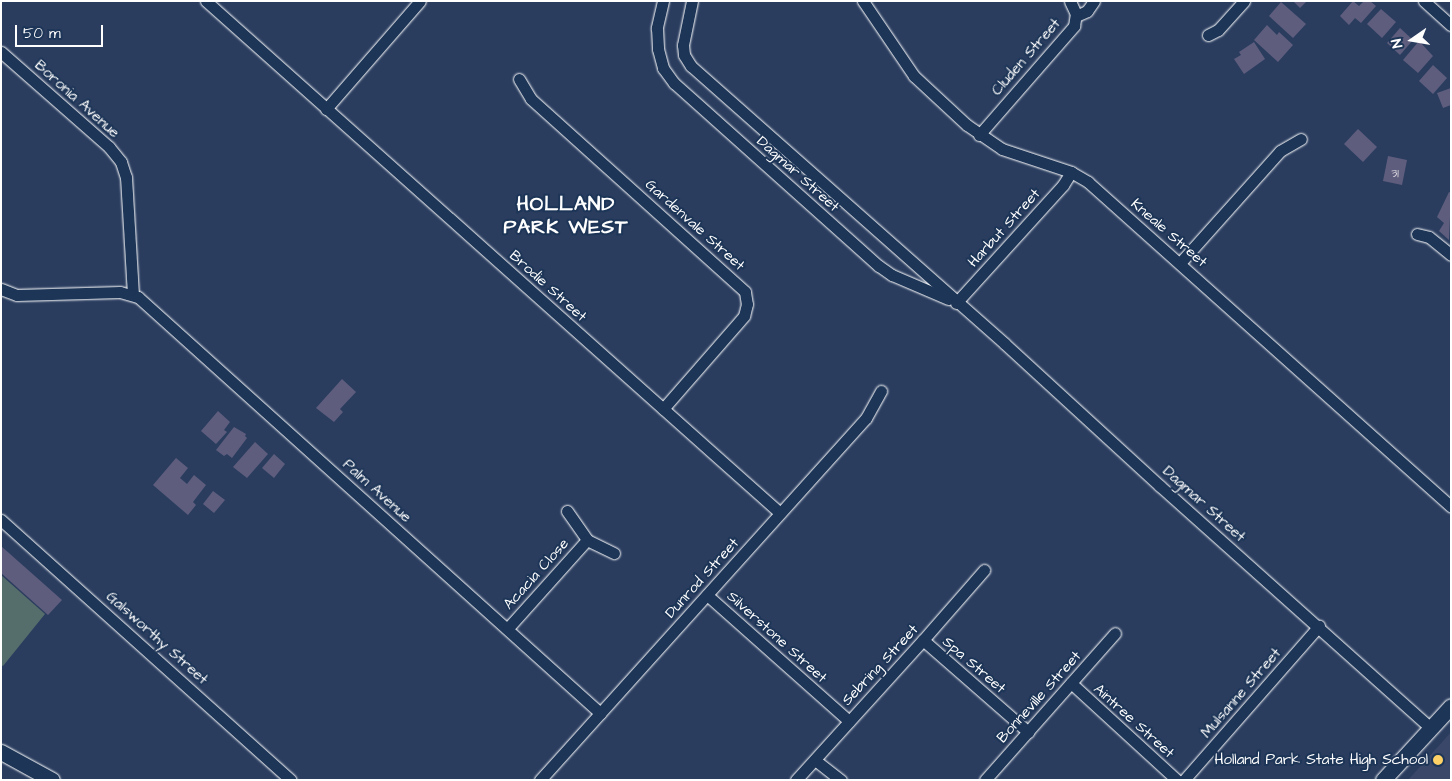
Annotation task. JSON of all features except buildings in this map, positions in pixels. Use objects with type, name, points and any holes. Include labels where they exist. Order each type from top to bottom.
[{"type":"street","name":"Brodie Street","points":[[206,1],[780,513]]},
{"type":"street","points":[[326,109],[420,1]]},
{"type":"street","name":"Dagmar Street","points":[[663,1],[656,32],[661,62],[674,83],[879,266],[892,275],[956,303]]},
{"type":"street","name":"Dagmar Street","points":[[692,1],[683,40],[684,55],[691,66],[956,303],[1005,344],[1160,486],[1431,728]]},
{"type":"street","name":"Kneale Street","points":[[863,1],[914,76],[979,135],[1002,149],[1071,172],[1088,182],[1451,506]]},
{"type":"street","points":[[1070,1],[1076,16]]},
{"type":"street","name":"Cluden Street","points":[[979,135],[1071,29],[1076,16],[1087,11],[1094,1]]},
{"type":"street","points":[[1208,35],[1218,30],[1244,1]]},
{"type":"street","points":[[1424,1],[1451,25]]},
{"type":"street","name":"Boronia Avenue","points":[[1,52],[108,147],[121,162],[126,177],[133,294]]},
{"type":"street","name":"Gardenvale Street","points":[[519,79],[531,99],[745,292],[747,304],[742,319],[663,409]]},
{"type":"street","points":[[1180,263],[1280,151],[1301,139]]},
{"type":"street","name":"Harbut Street","points":[[956,303],[1063,184],[1071,172]]},
{"type":"street","points":[[1417,234],[1430,237],[1451,255]]},
{"type":"street","points":[[1,289],[17,295],[34,296],[113,291],[133,294]]},
{"type":"street","name":"Palm Avenue","points":[[133,294],[600,712]]},
{"type":"street","name":"Dunrod Street","points":[[543,776],[866,418],[881,392]]},
{"type":"street","name":"Acacia Close","points":[[567,511],[587,540],[614,553]]},
{"type":"street","name":"Galsworthy Street","points":[[1,520],[291,780]]},
{"type":"street","name":"Acacia Close","points":[[508,628],[587,540]]},
{"type":"street","name":"Sebring Street","points":[[796,780],[984,570]]},
{"type":"street","name":"Silverstone Street","points":[[707,596],[849,721]]},
{"type":"street","name":"Mulsanne Street","points":[[1184,780],[1319,626]]},
{"type":"street","name":"Bonneville Street","points":[[985,780],[1115,633]]},
{"type":"street","name":"Spa Street","points":[[923,640],[1028,732]]},
{"type":"street","name":"Aintree Street","points":[[1071,684],[1177,780]]},
{"type":"street","points":[[1383,780],[1451,706]]},
{"type":"street","points":[[1,752],[52,780]]},
{"type":"street","points":[[815,760],[841,780]]},
{"type":"street","points":[[543,776],[556,780]]},
{"type":"shaded area","name":"Holland Park State High School","points":[[1451,732],[1451,780],[1408,780],[1444,740]]},
{"type":"green space","points":[[1,575],[45,614],[3,666],[1,665]]},
{"type":"place","name":"Holland Park State High School","points":[[1438,760]]},
{"type":"district","name":"HOLLAND PARK WEST","points":[[566,216]]}]
